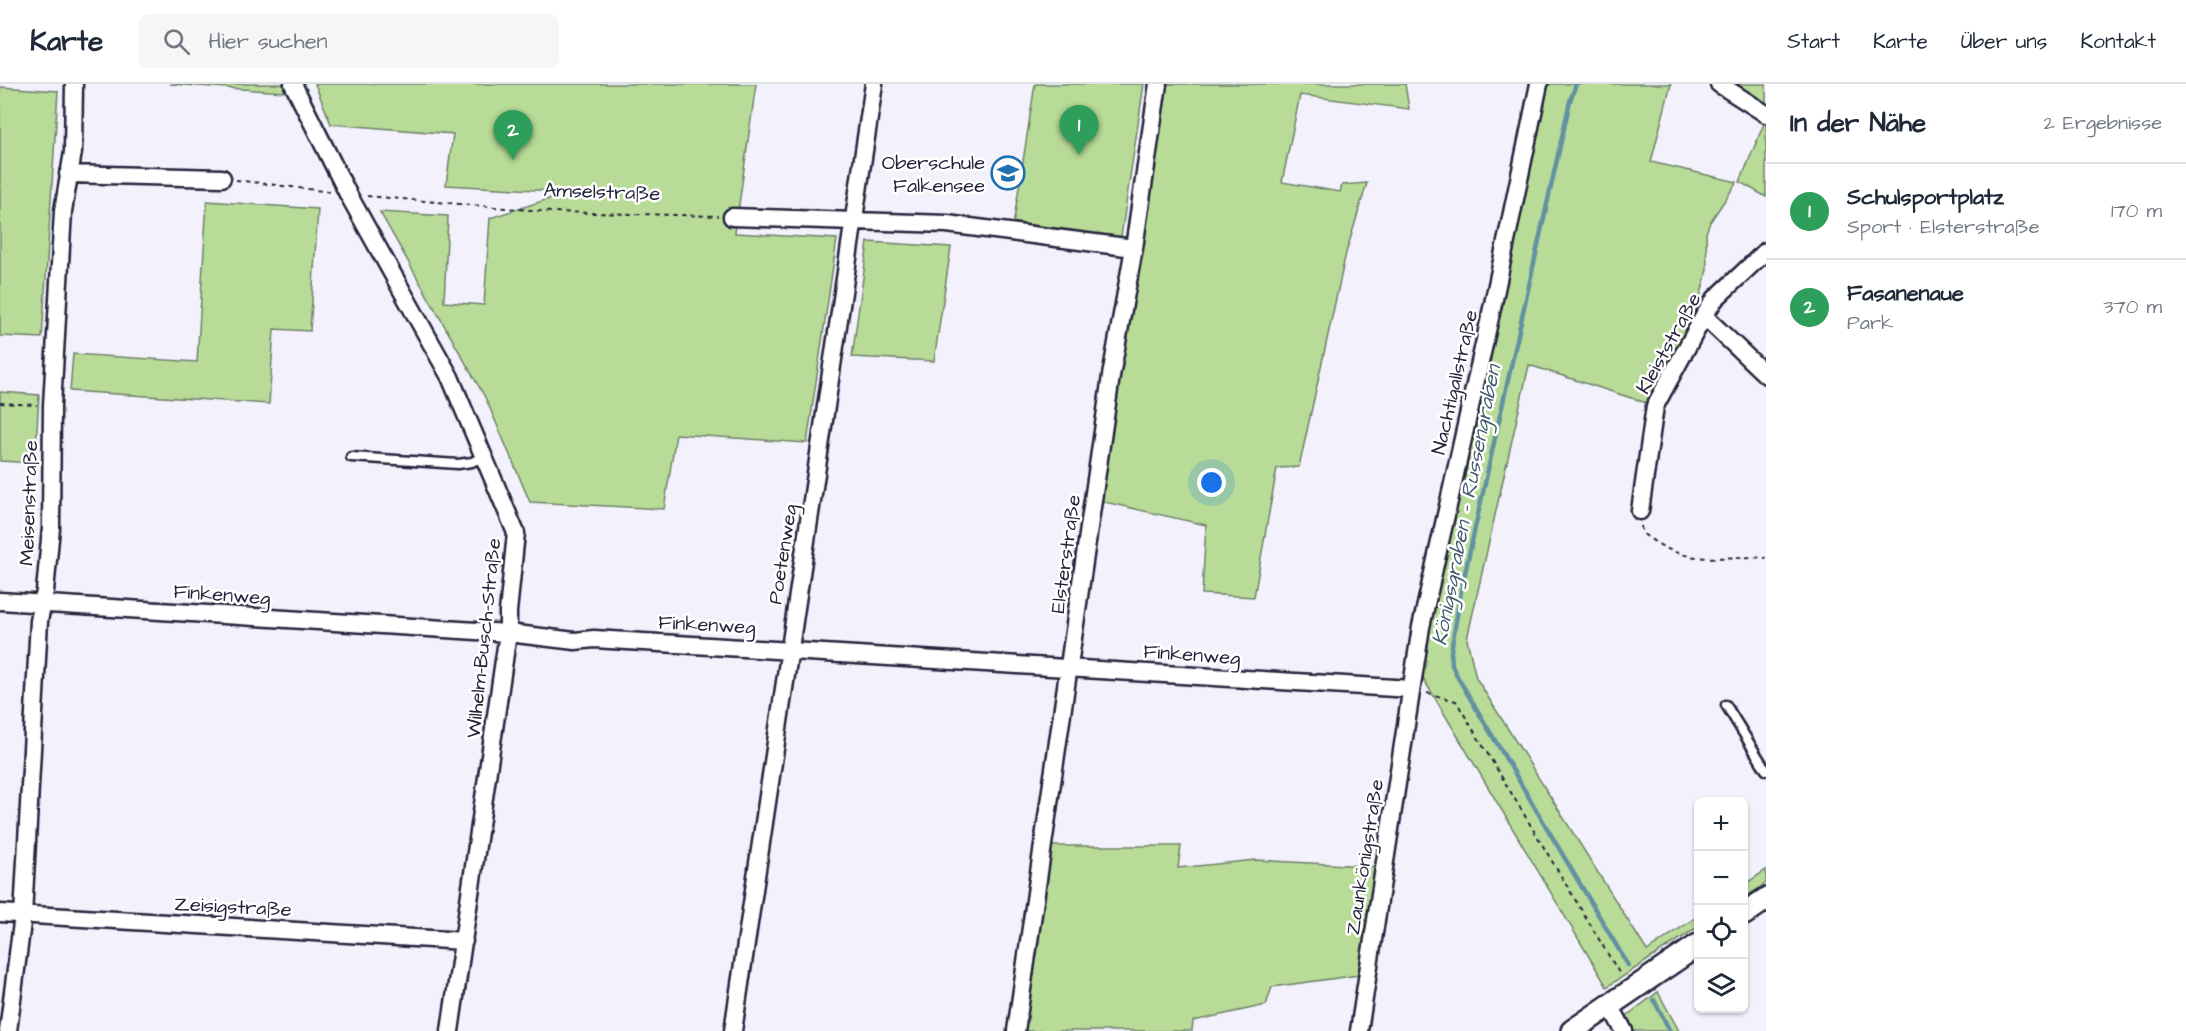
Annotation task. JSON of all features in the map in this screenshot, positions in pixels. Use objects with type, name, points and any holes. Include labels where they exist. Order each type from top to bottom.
[{"type":"street","name":"Meisenstraße","points":[[8,1031],[23,915],[39,633],[51,528],[52,406],[63,211],[73,152],[74,84]]},
{"type":"street","name":"Wilhelm-Busch-Straße","points":[[293,84],[348,194],[450,377],[516,533],[508,633],[450,1031]]},
{"type":"street","name":"Poetenweg","points":[[733,1031],[874,84]]},
{"type":"street","name":"Elsterstraße","points":[[1016,1031],[1112,376],[1134,248],[1158,84]]},
{"type":"street","name":"Nachtigallstraße","points":[[1411,689],[1421,627],[1539,84]]},
{"type":"street","points":[[1719,84],[1766,114]]},
{"type":"street","points":[[68,174],[222,178]]},
{"type":"street","points":[[732,217],[947,224],[1134,248]]},
{"type":"street","name":"Kleiststraße","points":[[1640,511],[1655,406],[1714,299],[1766,251]]},
{"type":"street","points":[[1704,316],[1766,375]]},
{"type":"street","name":"Finkenweg","points":[[0,601],[508,633],[575,641],[594,639],[788,650],[1411,689]]},
{"type":"street","name":"Zaunkönigstraße","points":[[1359,1031],[1411,689]]},
{"type":"street","points":[[1748,911],[1766,898]]},
{"type":"street","name":"Zeisigstraße","points":[[0,914],[464,940]]},
{"type":"street","points":[[1572,1031],[1694,948]]},
{"type":"street","points":[[1610,1005],[1624,1031]]},
{"type":"lane","points":[[351,457],[458,464],[472,462],[484,456]]},
{"type":"lane","points":[[1726,705],[1766,770]]},
{"type":"path","name":"Amselstraße","points":[[222,178],[348,194],[552,212],[732,217]]},
{"type":"path","points":[[0,403],[52,406]]},
{"type":"path","points":[[1640,511],[1642,533],[1665,549],[1700,558],[1766,558]]},
{"type":"path","points":[[1411,689],[1456,701],[1630,992]]},
{"type":"green space","points":[[170,84],[283,84],[284,92]]},
{"type":"green space","points":[[315,84],[756,84],[735,233],[837,239],[807,443],[676,434],[664,509],[530,502],[486,399],[380,212],[448,216],[444,302],[484,305],[490,218],[570,192],[446,185],[453,134],[331,124]]},
{"type":"green space","points":[[1035,84],[1144,84],[1120,243],[1013,226]]},
{"type":"green space","points":[[1165,84],[1405,84],[1409,109],[1300,95],[1282,182],[1340,192],[1342,185],[1367,183],[1346,253],[1299,467],[1277,468],[1254,597],[1202,594],[1206,525],[1100,501]]},
{"type":"green space","points":[[1544,84],[1671,84],[1651,162],[1737,182],[1710,222],[1706,233],[1707,270],[1696,314],[1653,405],[1529,365],[1467,639],[1476,678],[1647,951],[1694,919],[1694,930],[1607,987],[1420,673]]},
{"type":"green space","points":[[1735,84],[1766,84],[1766,109]]},
{"type":"green space","points":[[0,87],[58,91],[42,338],[0,336]]},
{"type":"green space","points":[[1766,121],[1766,197],[1740,182]]},
{"type":"green space","points":[[207,201],[318,209],[310,331],[274,329],[269,404],[70,391],[73,354],[197,362]]},
{"type":"green space","points":[[868,242],[951,247],[934,361],[852,357]]},
{"type":"green space","points":[[0,392],[39,395],[35,463],[0,461]]},
{"type":"green space","points":[[1046,846],[1181,846],[1178,868],[1256,860],[1383,867],[1366,974],[1272,987],[1266,1005],[1193,1021],[1192,1031],[1021,1031]]},
{"type":"green space","points":[[1766,870],[1766,883],[1748,895],[1748,882]]},
{"type":"green space","points":[[1658,992],[1679,1031],[1631,1031],[1624,1018]]},
{"type":"waterway","name":"Königsgraben - Russengraben","points":[[1576,84],[1570,101],[1461,591],[1451,651],[1452,665],[1457,676],[1628,965]]},
{"type":"waterway","name":"Königsgraben - Russengraben","points":[[1654,1000],[1670,1031]]},
{"type":"place","name":"Schulsportplatz","points":[[1079,155]]},
{"type":"place","name":"Fasanenaue","points":[[513,160]]},
{"type":"place","name":"Oberschule Falkensee","points":[[1008,173]]}]
